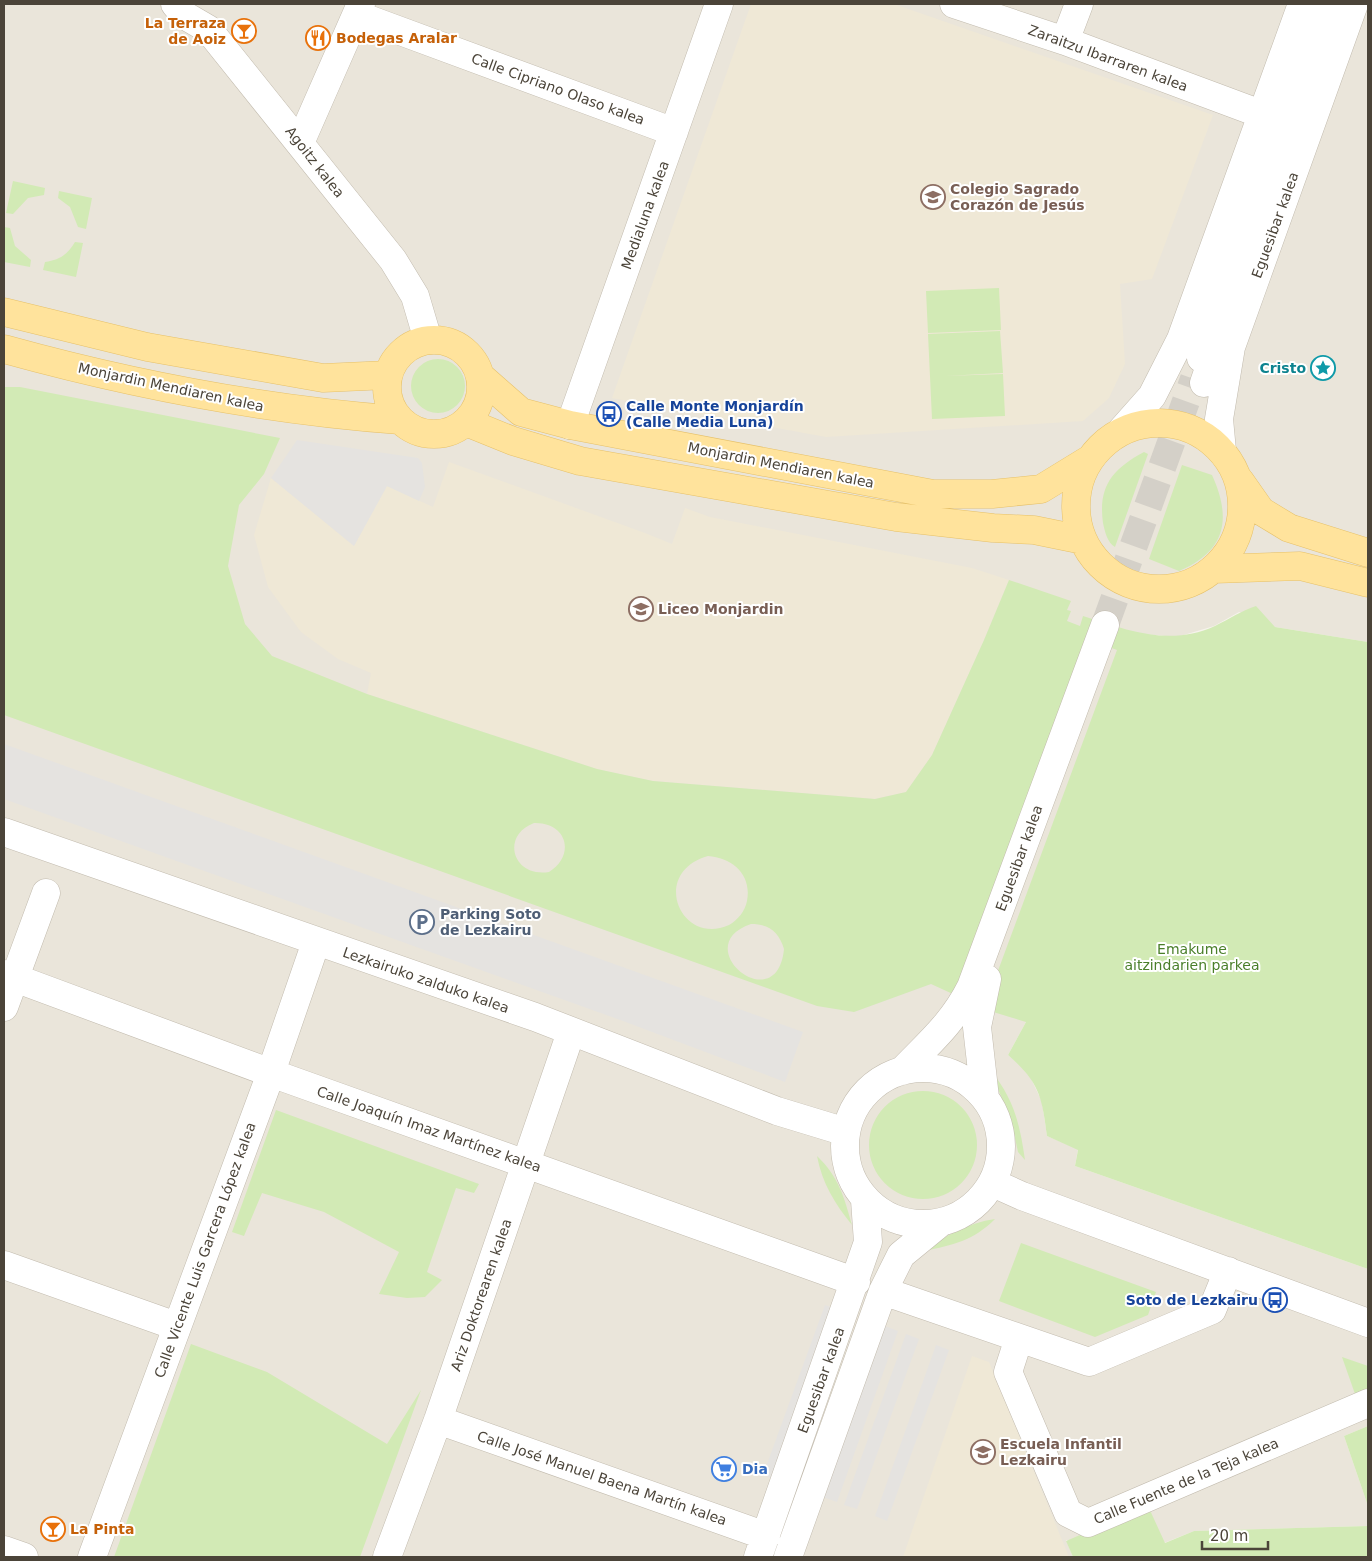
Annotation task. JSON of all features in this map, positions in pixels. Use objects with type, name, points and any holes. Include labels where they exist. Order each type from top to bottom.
[{"type":"main road","points":[[4,312],[147,347],[323,378],[388,375]]},
{"type":"main road","points":[[400,420],[391,407],[387,391],[388,375],[393,362],[402,351],[414,344],[428,340]]},
{"type":"main road","name":"Monjardin Mendiaren kalea","points":[[4,350],[216,399],[318,414],[400,420],[411,428],[423,433],[437,434],[451,431],[466,422],[480,401],[480,376],[475,363],[466,352],[448,342],[428,340]]},
{"type":"main road","name":"Monjardin Mendiaren kalea","points":[[480,376],[521,412],[570,425],[933,494],[992,494],[1040,489],[1090,459]]},
{"type":"main road","points":[[466,422],[513,441],[580,461],[896,517],[993,528],[1034,530],[1082,540]]},
{"type":"main road","points":[[1237,478],[1242,494],[1242,512],[1239,529],[1232,545],[1214,569],[1186,586],[1147,588],[1130,584],[1114,576],[1099,564],[1082,540],[1076,513],[1078,484],[1090,459],[1103,443],[1121,431],[1147,423],[1174,424],[1200,433],[1222,451],[1237,478],[1261,511],[1289,528],[1368,552]]},
{"type":"main road","points":[[1214,569],[1300,566],[1368,582]]},
{"type":"street","name":"Agoitz kalea","points":[[175,4],[184,15],[208,29],[393,260],[415,296],[428,340]]},
{"type":"street","name":"Medialuna kalea","points":[[570,425],[720,4]]},
{"type":"street","name":"Zaraitzu Ibarraren kalea","points":[[954,4],[1065,41],[1253,110]]},
{"type":"street","points":[[1065,41],[1079,4]]},
{"type":"street","points":[[1121,431],[1152,396],[1169,365],[1253,110],[1281,4]]},
{"type":"street","points":[[1253,110],[1302,4]]},
{"type":"street","name":"Eguesibar kalea","points":[[1326,4],[1199,381],[1338,4]]},
{"type":"street","name":"Eguesibar kalea","points":[[1222,451],[1219,419],[1231,348],[1354,4]]},
{"type":"street","points":[[300,144],[359,10]]},
{"type":"street","name":"Calle Cipriano Olaso kalea","points":[[359,10],[674,132]]},
{"type":"street","name":"Eguesibar kalea","points":[[902,1071],[943,1030],[959,1010],[971,987],[1109,626],[994,956],[980,1003],[977,1027],[985,1098]]},
{"type":"street","name":"Lezkairuko zalduko kalea","points":[[4,832],[526,1014],[777,1110],[846,1132]]},
{"type":"street","points":[[4,1007],[9,976],[46,892]]},
{"type":"street","name":"Calle Vicente Luis Garcera López kalea","points":[[92,1557],[271,1073],[316,942]]},
{"type":"street","name":"Calle Joaquín Imaz Martínez kalea","points":[[9,976],[271,1073],[856,1282]]},
{"type":"street","name":"Ariz Doktorearen kalea","points":[[387,1557],[438,1420],[571,1032]]},
{"type":"street","points":[[924,1068],[947,1072],[968,1082],[985,1098],[996,1118],[1001,1140],[1000,1162],[992,1183],[979,1202],[961,1215],[940,1223],[913,1224],[887,1216],[866,1200],[852,1179],[845,1156],[846,1132],[853,1111],[865,1093],[882,1080],[902,1071],[924,1068]]},
{"type":"street","points":[[992,1183],[1022,1196],[1368,1323]]},
{"type":"street","name":"Eguesibar kalea","points":[[762,1547],[856,1282],[868,1242],[866,1200]]},
{"type":"street","name":"Eguesibar kalea","points":[[788,1557],[883,1291],[902,1255],[940,1223]]},
{"type":"street","points":[[4,1265],[176,1326]]},
{"type":"street","points":[[883,1291],[1089,1362],[1212,1310],[1228,1271]]},
{"type":"street","name":"Calle Fuente de la Teja kalea","points":[[1019,1338],[1008,1372],[1068,1513],[1088,1523],[1368,1403]]},
{"type":"street","name":"Calle José Manuel Baena Martín kalea","points":[[438,1420],[762,1547]]},
{"type":"street","points":[[4,1550],[24,1557]]},
{"type":"shaded area","points":[[4,4],[1368,4],[1368,642],[1275,627],[1239,612],[1214,626],[1177,637],[1132,633],[1026,1022],[1008,1055],[1028,1072],[1042,1102],[1047,1136],[1078,1149],[1075,1166],[1368,1269],[1368,1426],[1344,1436],[1368,1506],[1368,1526],[1194,1531],[1164,1543],[1066,1540],[1073,1557],[4,1557]]},
{"type":"shaded area","name":"Colegio Sagrado Corazón de Jesús","points":[[751,4],[894,4],[1213,115],[1152,279],[1120,284],[1125,364],[1109,398],[1083,421],[826,437],[612,398]]},
{"type":"shaded area","points":[[297,440],[418,458],[422,463],[425,487],[419,501],[387,486],[354,546],[271,478]]},
{"type":"shaded area","name":"Liceo Monjardin","points":[[449,462],[672,544],[685,508],[710,517],[972,568],[1009,580],[932,755],[906,792],[875,799],[653,781],[597,769],[367,694],[371,673],[338,659],[301,632],[268,587],[254,535],[271,478],[354,546],[387,486],[433,507]]},
{"type":"shaded area","name":"Parking Soto de Lezkairu","points":[[4,744],[803,1032],[785,1082],[623,1021],[4,799]]},
{"type":"shaded area","points":[[825,1305],[837,1309],[776,1480],[763,1475]]},
{"type":"shaded area","points":[[885,1326],[898,1331],[837,1502],[823,1497]]},
{"type":"shaded area","points":[[906,1334],[919,1339],[857,1509],[844,1505]]},
{"type":"shaded area","points":[[936,1345],[949,1350],[887,1521],[875,1516]]},
{"type":"shaded area","name":"Escuela Infantil Lezkairu","points":[[972,1356],[989,1362],[1069,1557],[903,1557]]},
{"type":"green space","points":[[13,181],[45,188],[44,195],[28,198],[13,214],[6,213]]},
{"type":"green space","points":[[59,191],[92,198],[86,229],[78,227],[70,207],[58,198]]},
{"type":"green space","points":[[4,227],[10,228],[15,246],[31,260],[30,267],[4,262]]},
{"type":"green space","points":[[75,242],[83,243],[76,277],[43,270],[45,262],[63,256]]},
{"type":"green space","points":[[999,288],[1001,330],[928,333],[926,291]]},
{"type":"green space","points":[[1000,331],[1003,373],[945,376],[1003,374],[1005,416],[932,419],[928,334]]},
{"type":"green space","points":[[433,359],[443,359],[453,363],[461,371],[465,386],[461,401],[453,409],[443,413],[433,413],[423,409],[415,401],[411,391],[411,381],[415,371],[423,363]]},
{"type":"green space","name":"Emakume aitzindarien parkea","points":[[4,387],[20,387],[280,438],[264,474],[239,505],[228,566],[245,624],[272,656],[367,694],[597,769],[653,781],[875,799],[906,792],[932,755],[1009,580],[1071,601],[1067,610],[1071,611],[1067,621],[1080,626],[1083,616],[1132,631],[1165,636],[1182,635],[1215,626],[1256,606],[1275,627],[1368,642],[1368,1269],[1075,1166],[1078,1150],[1047,1136],[1041,1100],[1033,1082],[1008,1055],[1026,1022],[990,1011],[931,984],[854,1012],[817,1006],[4,715]],"holes":[[[1090,640],[1117,650],[989,995],[960,985]],[[534,823],[545,824],[554,828],[560,834],[564,841],[563,857],[549,872],[537,872],[527,869],[519,863],[515,855],[514,846],[517,837],[523,829]],[[708,856],[725,860],[739,870],[747,883],[747,901],[743,912],[732,923],[712,929],[697,926],[686,917],[678,905],[676,891],[680,877],[690,865]],[[751,924],[768,927],[772,930],[779,938],[784,949],[778,970],[767,979],[753,979],[740,972],[731,961],[728,947],[733,934]]]},
{"type":"green space","points":[[1144,452],[1148,454],[1115,547],[1108,540],[1103,523],[1102,510],[1105,489],[1123,465]]},
{"type":"green space","points":[[1182,465],[1212,475],[1222,506],[1223,519],[1221,532],[1207,554],[1179,571],[1149,559]]},
{"type":"green space","points":[[990,1070],[1005,1091],[1015,1112],[1025,1160],[1018,1152],[1011,1120]]},
{"type":"green space","points":[[923,1091],[944,1095],[961,1107],[973,1124],[977,1145],[973,1166],[961,1183],[944,1195],[923,1199],[902,1195],[885,1183],[873,1166],[869,1145],[873,1124],[885,1107],[902,1095]]},
{"type":"green space","points":[[276,1110],[479,1184],[474,1193],[456,1188],[427,1272],[442,1280],[425,1297],[407,1298],[379,1294],[399,1252],[324,1212],[262,1193],[244,1236],[232,1232]]},
{"type":"green space","points":[[817,1156],[836,1180],[852,1225],[830,1193],[822,1175]]},
{"type":"green space","points":[[995,1219],[971,1237],[944,1247],[924,1251],[958,1230],[976,1223]]},
{"type":"green space","points":[[1021,1243],[1156,1292],[1148,1315],[1095,1337],[999,1301]]},
{"type":"green space","points":[[191,1344],[267,1372],[387,1444],[421,1390],[360,1557],[114,1557]]},
{"type":"green space","points":[[1342,1357],[1368,1366],[1368,1388],[1355,1394]]},
{"type":"green space","points":[[1368,1426],[1368,1506],[1344,1436]]},
{"type":"green space","points":[[1148,1506],[1165,1543],[1194,1531],[1368,1526],[1368,1557],[1073,1557],[1066,1541]]},
{"type":"tunnel","points":[[1105,625],[1194,379]]},
{"type":"place","name":"La Terraza de Aoiz","points":[[244,31]]},
{"type":"place","name":"Bodegas Aralar","points":[[318,38]]},
{"type":"place","name":"Colegio Sagrado Corazón de Jesús","points":[[933,197]]},
{"type":"place","name":"Cristo","points":[[1323,368]]},
{"type":"place","name":"Calle Monte Monjardín (Calle Media Luna)","points":[[609,414]]},
{"type":"place","name":"Liceo Monjardin","points":[[641,609]]},
{"type":"place","name":"Parking Soto de Lezkairu","points":[[422,922]]},
{"type":"place","name":"Soto de Lezkairu","points":[[1275,1300]]},
{"type":"place","name":"Escuela Infantil Lezkairu","points":[[983,1452]]},
{"type":"place","name":"Dia","points":[[724,1469]]},
{"type":"place","name":"La Pinta","points":[[53,1529]]}]
